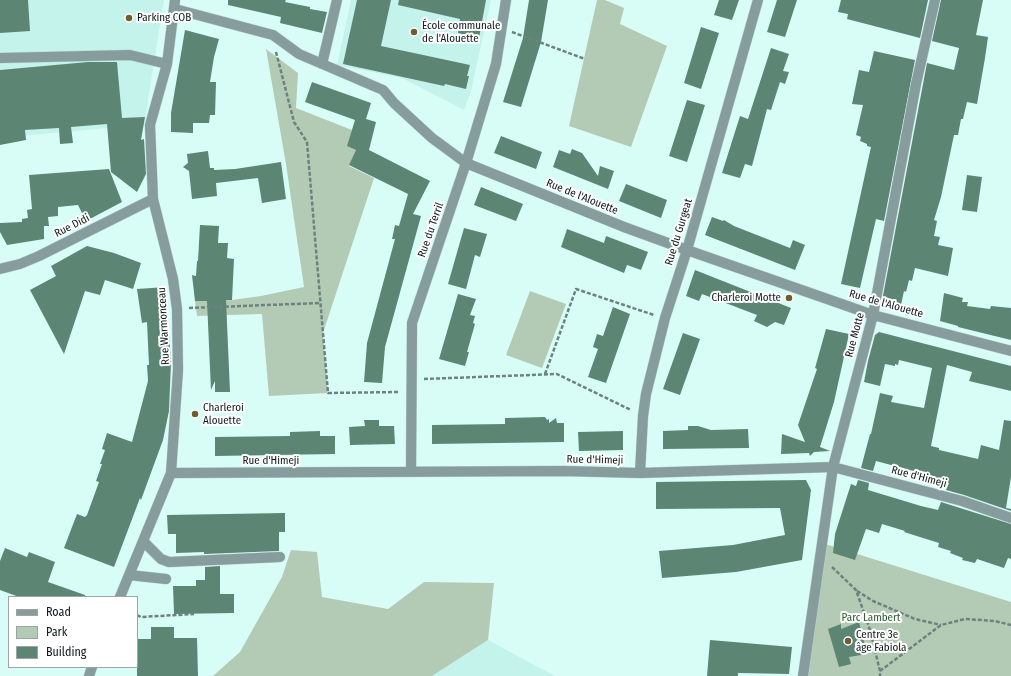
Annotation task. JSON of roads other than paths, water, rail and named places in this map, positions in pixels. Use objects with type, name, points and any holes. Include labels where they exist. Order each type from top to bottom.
[{"type":"street","points":[[322,64],[337,0]]},
{"type":"street","name":"Rue du Terril","points":[[412,472],[412,323],[466,163],[496,64],[506,0]]},
{"type":"street","name":"Rue du Gurgeat","points":[[640,473],[642,416],[646,394],[665,318],[687,250],[758,0]]},
{"type":"street","name":"Rue Motte","points":[[803,676],[833,467],[873,315],[916,84],[935,0]]},
{"type":"street","name":"Rue de l'Alouette","points":[[175,4],[273,35],[299,54],[383,90],[432,138],[466,163],[624,227],[873,315],[1011,351]]},
{"type":"street","name":"Rue Warmonceau","points":[[120,596],[171,473],[178,370],[177,309],[173,279],[153,199],[150,124],[167,64],[175,4]]},
{"type":"street","points":[[0,58],[130,55],[167,64]]},
{"type":"street","name":"Rue Didi","points":[[0,269],[34,259],[153,199]]},
{"type":"street","name":"Rue d'Himeji","points":[[171,473],[563,471],[640,473],[833,467],[962,501],[1011,518]]},
{"type":"street","points":[[143,541],[161,559],[169,562],[280,557]]},
{"type":"street","points":[[129,575],[166,579]]},
{"type":"place","name":"Parking COB","points":[[129,18]]},
{"type":"place","name":"École communale de l'Alouette","points":[[414,32]]},
{"type":"place","name":"Charleroi Motte","points":[[789,298]]},
{"type":"place","name":"Charleroi Alouette","points":[[195,414]]},
{"type":"place","name":"Centre 3e âge Fabiola","points":[[848,641]]},
{"type":"park label","name":"Parc Lambert","points":[[871,618]]}]
